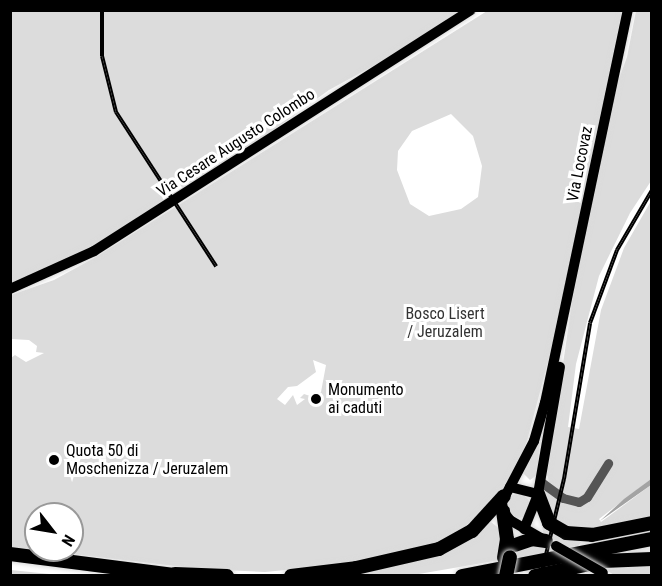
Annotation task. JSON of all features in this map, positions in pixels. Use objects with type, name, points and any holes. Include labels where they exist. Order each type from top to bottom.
[{"type":"highway","points":[[539,488],[549,523],[560,532],[592,535],[651,523]]},
{"type":"highway","points":[[291,576],[356,568],[439,549],[472,531],[507,491]]},
{"type":"highway","points":[[503,511],[510,553],[506,576]]},
{"type":"highway","points":[[499,576],[524,529]]},
{"type":"highway","points":[[462,576],[594,552],[651,536]]},
{"type":"highway","points":[[510,553],[532,539],[551,544]]},
{"type":"highway","points":[[594,552],[651,549]]},
{"type":"highway","points":[[10,554],[178,575],[226,576]]},
{"type":"highway","points":[[535,576],[603,561],[651,559]]},
{"type":"highway","points":[[10,562],[110,576]]},
{"type":"main road","name":"Via Cesare Augusto Colombo","points":[[10,289],[94,251],[471,10]]},
{"type":"main road","name":"Via Locovaz","points":[[503,511],[507,491],[534,441],[567,304],[629,10]]},
{"type":"main road","name":"Via Locovaz","points":[[524,529],[534,508],[539,488],[567,304]]},
{"type":"main road","points":[[507,491],[539,488]]},
{"type":"main road","points":[[534,508],[537,529],[551,544]]},
{"type":"main road","points":[[503,511],[524,529],[605,574]]},
{"type":"lane","points":[[539,488],[579,502],[587,497],[608,463]]},
{"type":"green space","points":[[10,11],[461,11],[408,47],[329,90],[250,147],[102,241],[65,263],[11,284]]},
{"type":"green space","name":"Bosco Lisert / Jeruzalem","points":[[487,11],[622,11],[555,335],[527,441],[510,480],[483,512],[454,537],[417,552],[368,562],[265,572],[201,569],[84,555],[84,502],[24,502],[24,549],[11,547],[11,358],[15,355],[26,362],[44,353],[36,352],[37,346],[29,340],[11,339],[11,295],[54,280],[96,257]],"holes":[[[451,114],[473,136],[482,166],[478,197],[461,209],[429,216],[410,204],[397,170],[398,151],[412,131]],[[313,360],[326,365],[321,392],[313,397],[304,394],[300,398],[305,399],[297,405],[293,395],[285,405],[277,399],[288,387],[297,386],[316,372]]]},
{"type":"green space","points":[[636,11],[651,11],[651,181],[630,213],[599,276],[576,364],[568,427],[579,429],[601,310],[624,248],[651,201],[651,479],[599,519],[601,522],[651,485],[651,518],[596,532],[556,526],[546,507],[545,493],[550,486],[547,474],[572,302],[613,95],[627,57]]},
{"type":"green space","points":[[540,437],[537,475],[530,480],[523,473]]},
{"type":"green space","points":[[518,494],[523,495],[529,501],[529,511],[523,517],[518,518],[513,517],[507,511],[506,506],[507,501],[513,495]]},
{"type":"green space","points":[[538,510],[549,529],[651,528],[604,541],[582,541],[578,546],[568,547],[544,535]]},
{"type":"green space","points":[[491,522],[501,530],[500,560],[413,575],[327,576],[381,568]]},
{"type":"green space","points":[[544,544],[558,552],[514,558],[519,547]]},
{"type":"green space","points":[[651,566],[651,575],[614,575],[603,568]]},
{"type":"green space","points":[[11,570],[59,575],[11,575]]},
{"type":"shaded area","points":[[651,479],[651,485],[600,521],[624,499]]},
{"type":"railway","points":[[102,10],[102,56],[116,112],[216,266]]},
{"type":"railway","points":[[541,576],[564,479],[590,323],[617,250],[652,190]]},
{"type":"place","name":"Monumento ai caduti","points":[[316,399]]},
{"type":"place","name":"Quota 50 di Moschenizza / Jeruzalem","points":[[54,460]]}]
